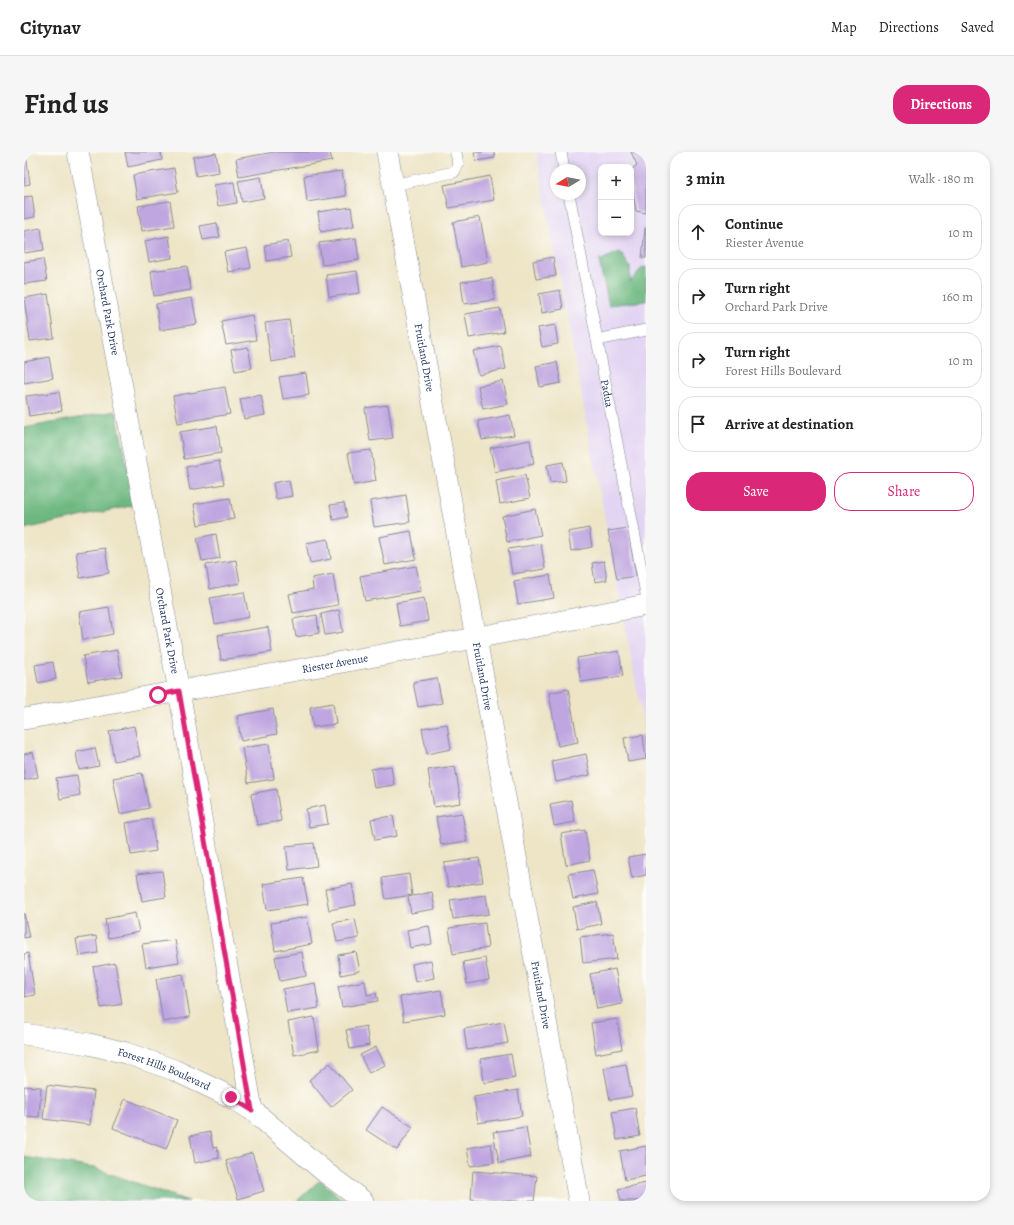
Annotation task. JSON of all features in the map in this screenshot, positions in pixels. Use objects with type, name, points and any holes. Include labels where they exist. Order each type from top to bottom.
[{"type":"street","name":"Orchard Park Drive","points":[[78,152],[179,691],[252,1110]]},
{"type":"street","name":"Fruitland Drive","points":[[387,152],[579,1201]]},
{"type":"street","name":"Riester Avenue","points":[[24,719],[476,638],[646,605]]},
{"type":"street","name":"Forest Hills Boulevard","points":[[24,1034],[89,1044],[126,1053],[174,1070],[231,1097],[252,1110],[326,1173],[363,1201]]},
{"type":"lane","points":[[393,185],[454,172],[458,165],[456,152]]},
{"type":"lane","points":[[561,152],[563,164]]},
{"type":"lane","name":"Padua","points":[[570,200],[597,340],[644,568],[646,594]]},
{"type":"lane","points":[[597,340],[646,330]]},
{"type":"shaded area","points":[[536,152],[646,152],[646,737]]},
{"type":"green space","points":[[620,252],[630,267],[630,282],[642,268],[646,267],[646,301],[609,305],[599,261]]},
{"type":"green space","points":[[116,411],[135,505],[24,529],[24,428]]},
{"type":"green space","points":[[24,1157],[94,1168],[188,1201],[24,1201]]},
{"type":"green space","points":[[320,1180],[344,1201],[297,1201]]},
{"type":"building","points":[[125,152],[161,152],[162,160],[128,167]]},
{"type":"building","points":[[274,152],[330,152],[332,161],[239,177],[236,159]]},
{"type":"building","points":[[474,152],[494,152],[495,158],[476,161]]},
{"type":"building","points":[[631,152],[646,152],[646,213],[636,211],[634,199],[634,168],[637,165]]},
{"type":"building","points":[[216,153],[219,172],[196,176],[193,157]]},
{"type":"building","points":[[26,154],[30,184],[24,185],[24,155]]},
{"type":"building","points":[[174,168],[178,192],[137,199],[133,175]]},
{"type":"building","points":[[342,171],[346,196],[307,202],[304,176]]},
{"type":"building","points":[[490,176],[494,200],[449,208],[444,185]]},
{"type":"building","points":[[261,177],[264,198],[242,202],[238,181]]},
{"type":"building","points":[[234,182],[237,203],[218,206],[214,185]]},
{"type":"building","points":[[32,196],[35,217],[24,219],[24,197]]},
{"type":"building","points":[[170,201],[174,226],[142,231],[138,206]]},
{"type":"building","points":[[351,207],[354,226],[321,232],[318,212]]},
{"type":"building","points":[[480,217],[488,262],[461,267],[453,222]]},
{"type":"building","points":[[217,223],[220,237],[203,240],[200,226]]},
{"type":"building","points":[[41,228],[44,250],[24,253],[24,231]]},
{"type":"building","points":[[645,228],[646,258],[642,258]]},
{"type":"building","points":[[169,236],[172,258],[149,262],[145,241]]},
{"type":"building","points":[[356,238],[359,260],[322,265],[319,243]]},
{"type":"building","points":[[288,241],[291,257],[267,261],[265,245]]},
{"type":"building","points":[[247,248],[251,268],[228,272],[224,252]]},
{"type":"building","points":[[553,257],[556,276],[536,279],[533,261]]},
{"type":"building","points":[[43,259],[47,281],[24,284],[24,262]]},
{"type":"building","points":[[187,266],[191,290],[154,296],[151,271]]},
{"type":"building","points":[[357,271],[360,293],[329,297],[326,275]]},
{"type":"building","points":[[492,278],[495,300],[464,304],[461,282]]},
{"type":"building","points":[[560,290],[563,309],[542,313],[539,294]]},
{"type":"building","points":[[48,294],[54,338],[30,341],[24,298]]},
{"type":"building","points":[[192,298],[197,324],[160,330],[156,304]]},
{"type":"building","points":[[500,308],[504,332],[469,338],[465,314]]},
{"type":"building","points":[[252,315],[256,340],[226,345],[221,321]]},
{"type":"building","points":[[289,320],[295,358],[271,362],[265,323]]},
{"type":"building","points":[[555,325],[558,344],[542,347],[538,328]]},
{"type":"building","points":[[501,346],[506,369],[479,375],[473,351]]},
{"type":"building","points":[[248,347],[252,368],[235,371],[231,350]]},
{"type":"building","points":[[49,357],[53,378],[24,383],[24,362]]},
{"type":"building","points":[[557,362],[561,383],[540,387],[536,366]]},
{"type":"building","points":[[306,373],[309,395],[283,399],[279,377]]},
{"type":"building","points":[[503,381],[508,404],[483,409],[478,386]]},
{"type":"building","points":[[225,387],[230,414],[178,423],[173,396]]},
{"type":"building","points":[[59,392],[62,411],[29,416],[26,396]]},
{"type":"building","points":[[261,395],[265,415],[244,419],[240,399]]},
{"type":"building","points":[[388,405],[393,438],[370,441],[365,408]]},
{"type":"building","points":[[510,415],[514,435],[482,440],[478,421]]},
{"type":"building","points":[[217,426],[221,453],[184,459],[180,432]]},
{"type":"building","points":[[530,440],[534,464],[495,472],[490,448]]},
{"type":"building","points":[[371,450],[376,481],[354,485],[348,453]]},
{"type":"building","points":[[219,461],[224,484],[190,490],[186,467]]},
{"type":"building","points":[[563,462],[566,481],[550,483],[547,465]]},
{"type":"building","points":[[525,475],[530,498],[500,504],[496,481]]},
{"type":"building","points":[[289,480],[292,496],[276,499],[273,483]]},
{"type":"building","points":[[406,495],[410,522],[374,527],[370,501]]},
{"type":"building","points":[[230,498],[234,519],[198,525],[194,504]]},
{"type":"building","points":[[344,503],[347,517],[333,520],[330,505]]},
{"type":"building","points":[[535,509],[541,535],[507,542],[502,516]]},
{"type":"building","points":[[589,528],[592,547],[571,551],[568,532]]},
{"type":"building","points":[[628,528],[636,576],[617,579],[608,531]]},
{"type":"building","points":[[411,531],[416,559],[385,565],[379,537]]},
{"type":"building","points":[[216,534],[220,558],[202,561],[197,538]]},
{"type":"building","points":[[328,539],[331,559],[310,563],[306,543]]},
{"type":"building","points":[[541,544],[545,569],[512,574],[508,549]]},
{"type":"building","points":[[105,548],[109,573],[80,578],[76,552]]},
{"type":"building","points":[[236,560],[240,583],[210,589],[206,565]]},
{"type":"building","points":[[604,561],[607,580],[595,582],[592,563]]},
{"type":"building","points":[[416,566],[421,591],[365,601],[360,576]]},
{"type":"building","points":[[333,574],[338,605],[293,613],[289,594],[313,589],[312,578]]},
{"type":"building","points":[[550,575],[554,598],[518,604],[514,581]]},
{"type":"building","points":[[244,592],[249,617],[215,624],[210,598]]},
{"type":"building","points":[[424,598],[428,621],[400,626],[396,603]]},
{"type":"building","points":[[109,607],[113,634],[83,640],[79,612]]},
{"type":"building","points":[[339,610],[343,632],[325,635],[321,614]]},
{"type":"building","points":[[317,615],[319,633],[296,637],[293,619]]},
{"type":"building","points":[[268,627],[272,652],[221,660],[218,635]]},
{"type":"building","points":[[117,650],[122,676],[88,682],[83,656]]},
{"type":"building","points":[[619,651],[623,676],[581,682],[577,658]]},
{"type":"building","points":[[53,662],[56,679],[38,683],[35,665]]},
{"type":"building","points":[[437,678],[442,703],[418,707],[413,682]]},
{"type":"building","points":[[568,689],[578,742],[558,746],[549,693]]},
{"type":"building","points":[[333,703],[336,724],[313,727],[310,707]]},
{"type":"building","points":[[273,709],[277,734],[241,741],[237,716]]},
{"type":"building","points":[[447,724],[451,749],[427,754],[422,728]]},
{"type":"building","points":[[134,726],[140,756],[114,761],[109,731]]},
{"type":"building","points":[[643,735],[646,759],[628,762],[624,738]]},
{"type":"building","points":[[269,744],[274,779],[248,783],[242,748]]},
{"type":"building","points":[[95,748],[99,766],[79,770],[76,752]]},
{"type":"building","points":[[33,752],[38,777],[24,780],[24,754]]},
{"type":"building","points":[[586,754],[590,775],[556,782],[552,761]]},
{"type":"building","points":[[391,766],[394,785],[374,788],[371,769]]},
{"type":"building","points":[[455,766],[461,803],[434,807],[428,770]]},
{"type":"building","points":[[142,773],[149,808],[120,814],[113,778]]},
{"type":"building","points":[[77,775],[80,795],[60,799],[56,778]]},
{"type":"building","points":[[276,789],[281,821],[257,825],[251,794]]},
{"type":"building","points":[[571,800],[575,822],[554,826],[550,804]]},
{"type":"building","points":[[325,805],[328,824],[309,827],[306,809]]},
{"type":"building","points":[[462,813],[467,841],[441,845],[436,817]]},
{"type":"building","points":[[393,816],[397,836],[375,840],[371,819]]},
{"type":"building","points":[[151,819],[156,851],[131,855],[126,823]]},
{"type":"building","points":[[585,830],[590,860],[566,865],[561,834]]},
{"type":"building","points":[[314,843],[317,866],[289,870],[286,846]]},
{"type":"building","points":[[646,854],[646,875],[632,878],[628,857]]},
{"type":"building","points":[[479,858],[483,882],[448,887],[444,863]]},
{"type":"building","points":[[593,870],[598,894],[573,899],[568,874]]},
{"type":"building","points":[[162,871],[166,897],[142,901],[137,874]]},
{"type":"building","points":[[409,874],[412,895],[386,899],[382,878]]},
{"type":"building","points":[[303,878],[308,904],[267,910],[263,884]]},
{"type":"building","points":[[352,884],[356,905],[329,910],[325,889]]},
{"type":"building","points":[[432,892],[435,909],[411,913],[408,897]]},
{"type":"building","points":[[486,895],[489,914],[453,919],[450,900]]},
{"type":"building","points":[[597,902],[601,924],[577,929],[573,907]]},
{"type":"building","points":[[24,913],[29,937],[24,938]]},
{"type":"building","points":[[135,913],[139,932],[108,938],[105,919]]},
{"type":"building","points":[[307,917],[312,944],[275,951],[271,923]]},
{"type":"building","points":[[355,919],[359,938],[337,942],[333,923]]},
{"type":"building","points":[[485,923],[488,948],[453,954],[449,928]]},
{"type":"building","points":[[429,926],[432,944],[410,948],[407,930]]},
{"type":"building","points":[[613,933],[617,959],[583,963],[580,937]]},
{"type":"building","points":[[96,936],[98,953],[79,956],[76,939]]},
{"type":"building","points":[[175,940],[179,962],[146,967],[142,944]]},
{"type":"building","points":[[302,952],[306,976],[280,981],[275,957]]},
{"type":"building","points":[[356,952],[360,971],[341,975],[338,955]]},
{"type":"building","points":[[28,953],[35,995],[24,997],[24,954]]},
{"type":"building","points":[[485,958],[489,980],[467,984],[463,962]]},
{"type":"building","points":[[431,960],[434,978],[415,982],[412,964]]},
{"type":"building","points":[[115,963],[122,1004],[101,1008],[93,967]]},
{"type":"building","points":[[615,969],[622,1004],[597,1009],[590,974]]},
{"type":"building","points":[[183,974],[190,1017],[163,1022],[156,979]]},
{"type":"building","points":[[365,981],[367,995],[376,993],[378,1001],[342,1007],[338,986]]},
{"type":"building","points":[[315,983],[319,1008],[287,1013],[283,989]]},
{"type":"building","points":[[441,990],[445,1014],[404,1021],[400,997]]},
{"type":"building","points":[[314,1017],[319,1050],[294,1055],[288,1022]]},
{"type":"building","points":[[617,1019],[622,1049],[596,1054],[591,1023]]},
{"type":"building","points":[[504,1022],[508,1043],[467,1050],[464,1029]]},
{"type":"building","points":[[366,1026],[369,1045],[350,1049],[346,1030]]},
{"type":"building","points":[[376,1047],[385,1065],[369,1073],[360,1055]]},
{"type":"building","points":[[511,1054],[515,1078],[484,1083],[481,1059]]},
{"type":"building","points":[[330,1063],[352,1090],[331,1107],[309,1080]]},
{"type":"building","points":[[626,1064],[632,1096],[610,1100],[604,1068]]},
{"type":"building","points":[[47,1085],[94,1091],[90,1125],[43,1119]]},
{"type":"building","points":[[24,1086],[41,1087],[39,1117],[24,1116]]},
{"type":"building","points":[[518,1090],[522,1116],[478,1123],[474,1097]]},
{"type":"building","points":[[125,1099],[177,1120],[166,1149],[113,1128]]},
{"type":"building","points":[[382,1107],[413,1127],[397,1150],[366,1130]]},
{"type":"building","points":[[635,1108],[640,1136],[617,1140],[612,1112]]},
{"type":"building","points":[[526,1127],[531,1157],[499,1163],[493,1132]]},
{"type":"building","points":[[210,1132],[213,1148],[217,1147],[219,1158],[195,1163],[190,1136]]},
{"type":"building","points":[[491,1144],[494,1162],[470,1166],[467,1148]]},
{"type":"building","points":[[646,1146],[646,1176],[625,1180],[620,1151]]},
{"type":"building","points":[[252,1153],[264,1191],[238,1199],[226,1161]]},
{"type":"building","points":[[473,1171],[537,1176],[534,1201],[493,1201],[471,1199]]},
{"type":"building","points":[[646,1183],[646,1201],[621,1201],[618,1189]]},
{"type":"route","points":[[158,695],[179,691],[252,1110],[231,1097]]}]
